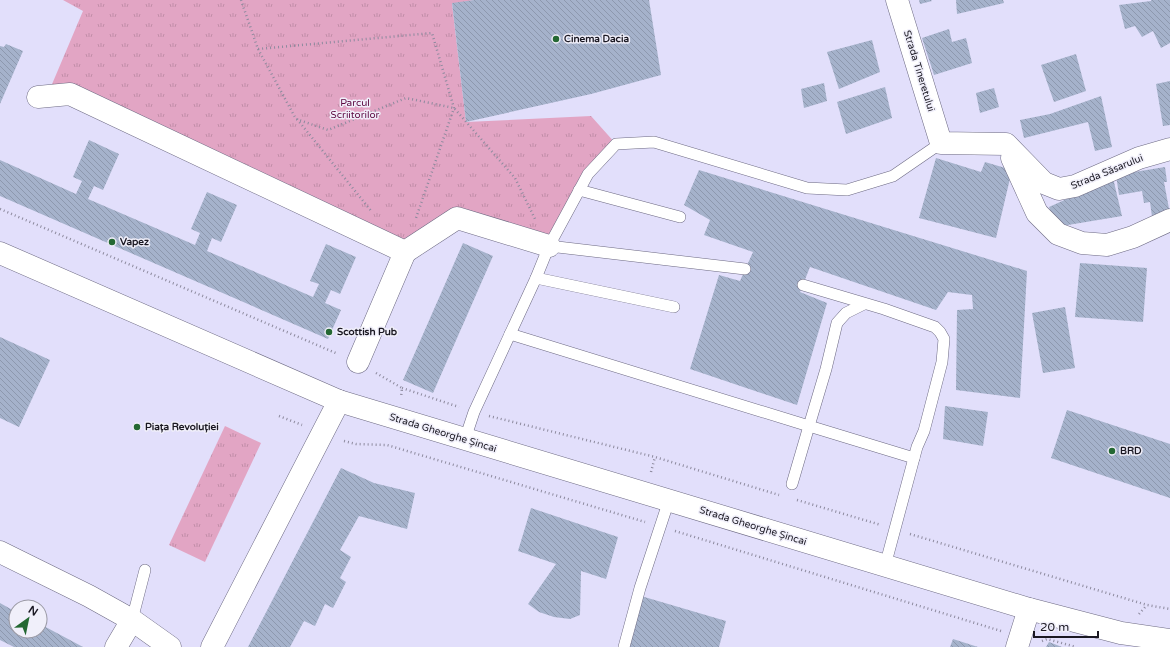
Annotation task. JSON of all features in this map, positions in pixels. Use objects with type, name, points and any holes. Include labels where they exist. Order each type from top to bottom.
[{"type":"street","name":"Strada Tineretului","points":[[897,0],[940,143]]},
{"type":"street","points":[[38,97],[70,94],[405,252]]},
{"type":"street","points":[[940,143],[1006,144],[1037,213],[1058,234],[1082,243],[1107,245],[1133,237],[1170,220]]},
{"type":"street","name":"Strada Săsarului","points":[[1006,144],[1044,183],[1059,190],[1075,186],[1139,158],[1170,149]]},
{"type":"street","points":[[358,362],[405,252],[457,218],[549,246]]},
{"type":"street","points":[[0,253],[339,401],[212,647]]},
{"type":"street","name":"Strada Gheorghe Șincai","points":[[339,401],[1029,609],[1121,633],[1170,640]]},
{"type":"street","points":[[0,552],[89,596],[132,620],[170,647]]},
{"type":"street","points":[[1027,645],[1029,609]]},
{"type":"street","points":[[116,647],[132,620]]},
{"type":"lane","points":[[465,439],[474,412],[536,278],[549,246],[588,174],[616,144],[654,142],[807,188],[847,190],[893,176],[940,143]]},
{"type":"lane","points":[[579,190],[680,217]]},
{"type":"lane","points":[[549,246],[745,269]]},
{"type":"lane","points":[[536,278],[674,307]]},
{"type":"lane","points":[[803,286],[935,327],[944,338],[942,362],[935,394],[924,431],[917,447],[885,566]]},
{"type":"lane","points":[[792,484],[826,369],[837,323],[846,313],[864,304]]},
{"type":"lane","points":[[510,334],[914,458]]},
{"type":"lane","points":[[624,647],[640,588],[669,500]]},
{"type":"lane","points":[[132,620],[145,570]]},
{"type":"path","points":[[241,0],[258,49],[296,119],[375,216]]},
{"type":"path","points":[[258,49],[432,33],[454,108],[514,178],[549,246]]},
{"type":"path","points":[[296,119],[328,130],[406,98],[454,108]]},
{"type":"path","points":[[405,252],[454,108]]},
{"type":"path","points":[[0,209],[358,362],[402,388],[400,400]]},
{"type":"path","points":[[279,416],[308,428]]},
{"type":"path","points":[[651,472],[655,458]]},
{"type":"path","points":[[1135,618],[1147,606]]},
{"type":"path","points":[[1027,645],[1047,639],[1076,647]]},
{"type":"green space","name":"Parcul Scriitorilor","points":[[63,0],[474,0],[452,4],[466,122],[591,116],[616,144],[588,174],[549,246],[457,218],[405,252],[70,94],[47,96],[83,11]]},
{"type":"green space","points":[[225,426],[261,443],[205,562],[169,545]]},
{"type":"building","name":"Cinema Dacia","points":[[474,0],[649,0],[661,75],[591,94],[466,122],[452,3]]},
{"type":"building","points":[[919,0],[931,0],[932,1],[920,4]]},
{"type":"building","points":[[956,0],[1003,0],[1004,3],[957,14]]},
{"type":"building","points":[[1151,0],[1170,0],[1170,43],[1161,48],[1153,31],[1142,37],[1135,26],[1125,29],[1119,5]]},
{"type":"building","points":[[949,29],[952,42],[966,38],[972,63],[934,75],[922,38]]},
{"type":"building","points":[[872,40],[880,72],[839,89],[827,52]]},
{"type":"building","points":[[6,44],[23,51],[0,104],[0,46],[4,47]]},
{"type":"building","points":[[1076,54],[1086,91],[1054,102],[1041,65]]},
{"type":"building","points":[[1170,81],[1170,125],[1163,126],[1156,84]]},
{"type":"building","points":[[824,83],[827,101],[804,108],[801,89]]},
{"type":"building","points":[[885,87],[892,118],[846,134],[837,102]]},
{"type":"building","points":[[994,88],[999,107],[980,113],[976,93]]},
{"type":"building","points":[[1101,96],[1112,147],[1095,151],[1088,122],[1024,138],[1020,120],[1050,114]]},
{"type":"building","points":[[89,140],[119,154],[103,190],[94,186],[88,199],[195,245],[200,233],[191,229],[207,192],[237,205],[221,242],[212,238],[207,251],[313,297],[319,284],[310,281],[326,244],[356,257],[340,294],[331,290],[325,303],[341,310],[328,339],[0,196],[0,160],[76,194],[82,181],[73,177]]},
{"type":"building","points":[[936,158],[981,172],[985,162],[1012,170],[996,238],[919,218]]},
{"type":"building","points":[[1165,167],[1167,182],[1164,182],[1170,214],[1152,217],[1150,202],[1144,203],[1142,191],[1119,195],[1116,175]]},
{"type":"building","points":[[699,170],[1027,271],[1020,398],[956,390],[957,310],[973,309],[972,295],[948,292],[936,310],[810,267],[800,292],[827,303],[797,405],[690,369],[719,275],[740,281],[753,252],[704,235],[710,220],[684,205]]},
{"type":"building","points":[[1113,178],[1122,216],[1056,227],[1049,207]]},
{"type":"building","points":[[463,243],[493,256],[433,393],[403,380]]},
{"type":"building","points":[[1080,263],[1147,268],[1143,322],[1075,317]]},
{"type":"building","points":[[1065,307],[1075,368],[1043,373],[1032,313]]},
{"type":"building","points":[[0,337],[50,360],[19,427],[0,418]]},
{"type":"building","points":[[945,406],[988,412],[983,446],[943,439]]},
{"type":"building","name":"BRD","points":[[1067,410],[1170,444],[1170,498],[1051,458]]},
{"type":"building","points":[[341,468],[374,483],[415,493],[407,529],[359,516],[340,550],[351,557],[340,578],[346,582],[333,608],[325,604],[315,626],[304,621],[290,647],[248,647]]},
{"type":"building","points":[[531,508],[618,537],[606,579],[581,571],[580,615],[570,619],[554,617],[539,612],[528,604],[556,564],[518,551]]},
{"type":"building","points":[[641,596],[726,621],[719,647],[627,647]]},
{"type":"building","points":[[0,603],[8,608],[8,639],[48,639],[48,628],[83,647],[14,647],[0,640]]},
{"type":"building","points":[[953,639],[978,647],[950,647]]},
{"type":"building","points":[[1049,642],[1062,647],[1046,647]]},
{"type":"place","name":"Cinema Dacia","points":[[556,39]]},
{"type":"place","name":"Vapez","points":[[112,242]]},
{"type":"place","name":"Scottish Pub","points":[[329,332]]},
{"type":"place","name":"Piața Revoluției","points":[[137,427]]},
{"type":"place","name":"BRD","points":[[1112,451]]}]
